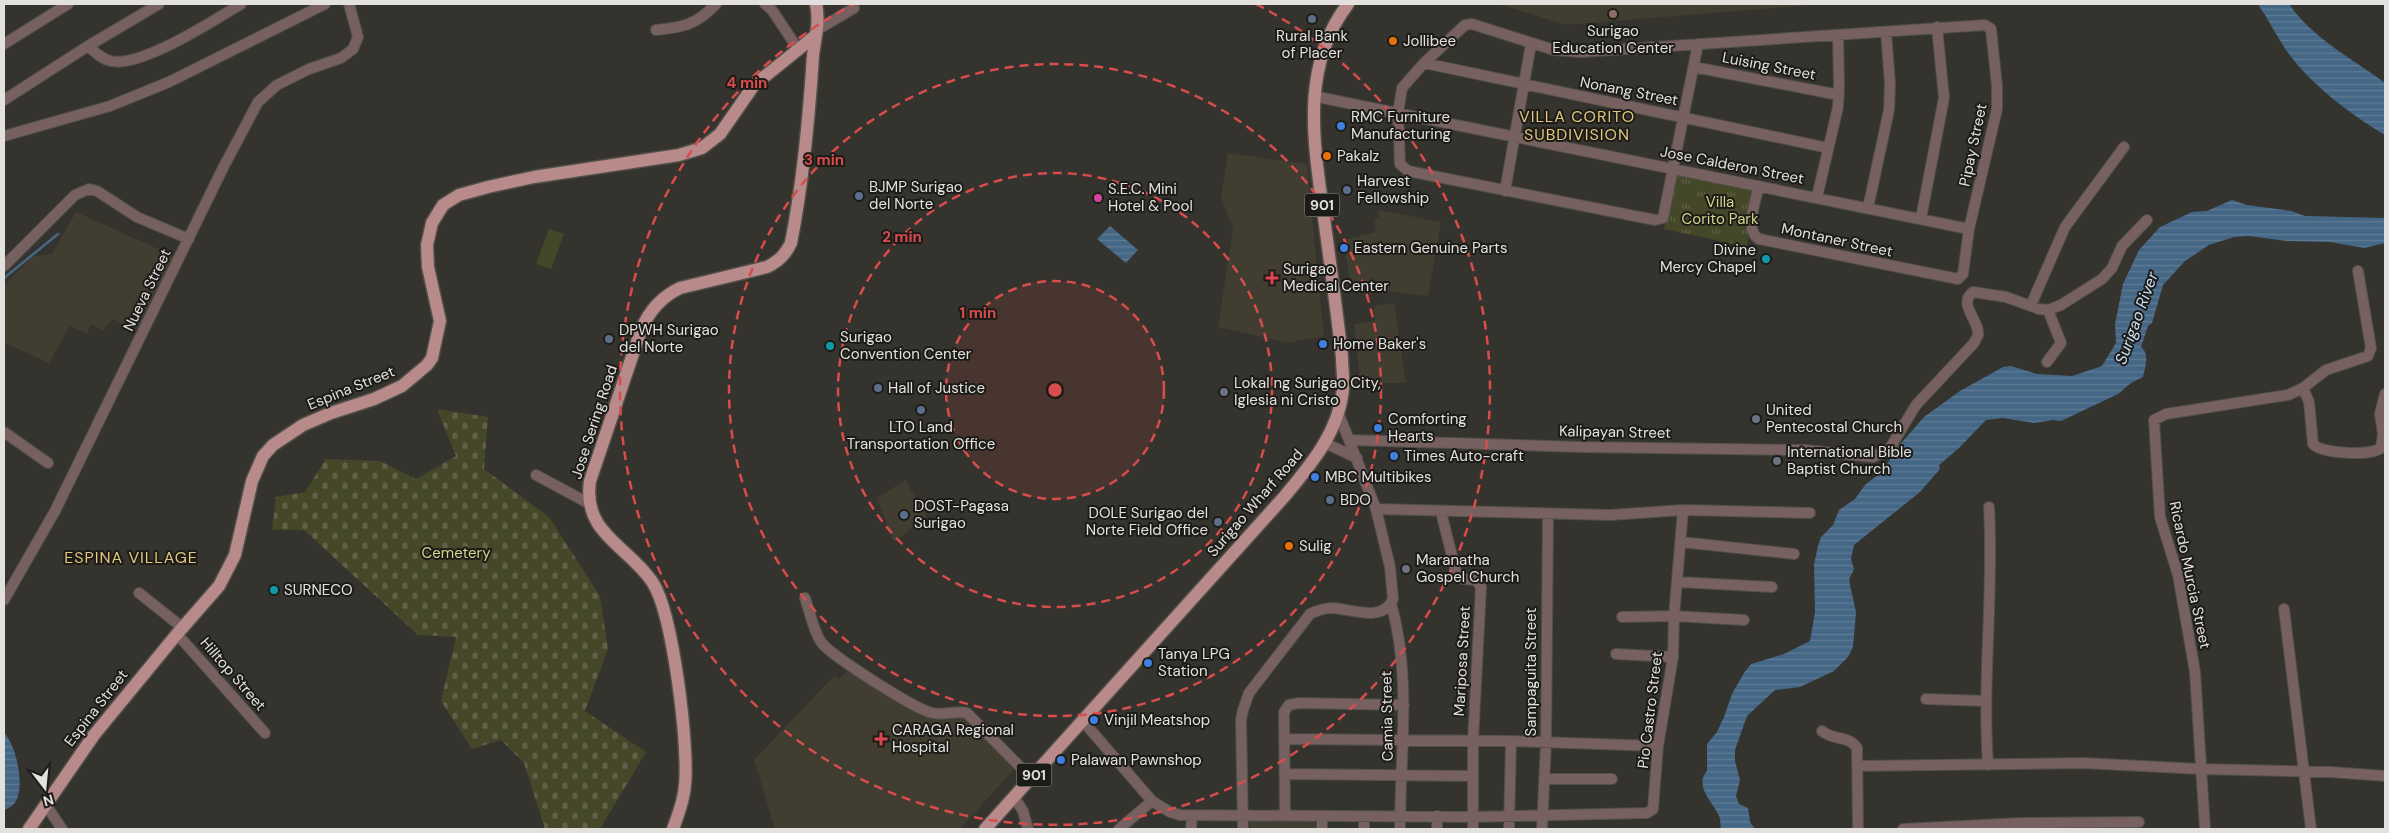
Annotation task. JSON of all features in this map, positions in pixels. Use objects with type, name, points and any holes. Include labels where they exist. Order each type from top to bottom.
[{"type":"main road","name":"Jose Sering Road","points":[[673,829],[682,806],[686,764],[679,696],[666,616],[662,600],[653,583],[607,537],[590,504],[590,481],[641,330],[652,308],[670,292],[680,288],[776,263],[782,258],[791,243],[819,21],[816,4]]},
{"type":"main road","name":"Surigao Wharf Road","points":[[985,829],[1284,498],[1316,458],[1325,443],[1338,412],[1343,388],[1342,357],[1313,134],[1313,96],[1324,47],[1348,4]]},
{"type":"main road","name":"Espina Street","points":[[29,829],[94,734],[220,586],[230,567],[242,530],[252,481],[263,456],[273,445],[303,425],[331,413],[374,400],[402,386],[427,365],[432,358],[440,322],[428,267],[427,245],[432,222],[443,206],[459,195],[488,187],[534,177],[678,155],[702,148],[720,134],[754,85],[816,33]]},
{"type":"street","points":[[4,44],[68,4]]},
{"type":"street","points":[[4,100],[158,4]]},
{"type":"street","points":[[88,46],[102,58],[112,62],[126,61],[168,46],[241,4]]},
{"type":"street","points":[[4,136],[110,106],[161,85],[325,4]]},
{"type":"street","name":"Nueva Street","points":[[4,600],[54,510],[258,102],[277,85],[309,69],[348,54],[357,43],[358,37],[349,4]]},
{"type":"street","points":[[656,30],[692,24],[716,4]]},
{"type":"street","points":[[765,4],[772,10],[798,49]]},
{"type":"street","points":[[816,33],[854,8]]},
{"type":"street","points":[[1698,44],[1664,216],[1659,220],[1504,191],[1403,169],[1399,159],[1398,113],[1402,88],[1424,63],[1465,25],[1472,24],[1554,50],[1581,52],[1937,27],[1944,98],[1921,218]]},
{"type":"street","name":"Pipay Street","points":[[1937,27],[1985,25],[1991,28],[1992,32],[1997,104],[1969,228],[1963,274]]},
{"type":"street","points":[[1868,208],[1889,110],[1890,84],[1886,32]]},
{"type":"street","points":[[1817,197],[1839,95],[1838,35]]},
{"type":"street","points":[[1504,191],[1531,44]]},
{"type":"street","name":"Nonang Street","points":[[1424,63],[1524,86],[1684,116],[1828,148]]},
{"type":"street","name":"Luising Street","points":[[1694,67],[1839,95]]},
{"type":"street","name":"Jose Calderon Street","points":[[1313,96],[1969,228]]},
{"type":"street","points":[[2124,147],[2065,227],[2031,305],[2039,309],[2048,310],[2088,290],[2112,268],[2122,246],[2147,220]]},
{"type":"street","name":"Montaner Street","points":[[1759,186],[1752,227],[1753,234],[1759,239],[1954,279],[1963,274]]},
{"type":"street","points":[[4,266],[75,194],[82,190],[97,192],[137,217],[189,239]]},
{"type":"street","points":[[2358,271],[2370,353],[2363,359],[2326,370],[2303,388],[2308,402],[2313,444],[2323,451],[2368,453],[2377,451],[2383,443],[2380,414],[2385,394]]},
{"type":"street","name":"Kalipayan Street","points":[[1350,440],[1589,447],[1805,450],[1866,457],[1879,455],[1890,448],[1916,405],[1974,343],[1978,335],[1977,328],[1970,314],[1968,302],[1970,294],[1973,292],[1984,293],[2006,297],[2031,305]]},
{"type":"street","points":[[2047,362],[2061,343],[2048,310]]},
{"type":"street","name":"Ricardo Murcia Street","points":[[2205,829],[2194,672],[2178,575],[2160,517],[2154,420],[2166,414],[2288,394],[2303,388]]},
{"type":"street","name":"Camia Street","points":[[1338,412],[1376,509],[1393,584],[1391,603],[1398,634],[1404,705],[1400,829]]},
{"type":"street","points":[[4,432],[48,463]]},
{"type":"street","points":[[1325,443],[1357,458]]},
{"type":"street","points":[[536,475],[590,504]]},
{"type":"street","points":[[1988,765],[1986,700],[1992,556],[1989,507]]},
{"type":"street","points":[[1376,509],[1610,515],[1683,510],[1810,513]]},
{"type":"street","name":"Pio Castro Street","points":[[1152,801],[1170,812],[1192,816],[1509,816],[1647,813],[1653,809],[1654,804],[1658,746],[1674,657],[1674,616],[1683,510]]},
{"type":"street","name":"Mariposa Street","points":[[1440,512],[1458,576],[1463,579],[1476,580],[1481,587],[1473,741],[1473,829]]},
{"type":"street","name":"Sampaguita Street","points":[[1542,829],[1546,742],[1548,514]]},
{"type":"street","points":[[1681,542],[1794,554]]},
{"type":"street","points":[[1678,582],[1772,587]]},
{"type":"street","name":"Hilltop Street","points":[[139,593],[180,631],[265,733]]},
{"type":"street","points":[[805,598],[821,641],[838,656],[900,698],[922,709],[937,714],[967,713],[1030,778]]},
{"type":"street","points":[[1244,829],[1241,720],[1249,693],[1310,614],[1324,608],[1371,613],[1380,611],[1391,603]]},
{"type":"street","points":[[2284,609],[2302,772],[2311,829]]},
{"type":"street","points":[[1622,617],[1674,616],[1744,620]]},
{"type":"street","points":[[1616,654],[1674,657]]},
{"type":"street","points":[[1926,699],[1986,700]]},
{"type":"street","points":[[1285,816],[1284,712],[1290,706],[1299,703],[1404,705]]},
{"type":"street","points":[[1082,720],[1152,801],[1119,829]]},
{"type":"street","points":[[1822,732],[1829,736],[1854,742],[1857,748],[1858,829]]},
{"type":"street","points":[[1285,739],[1512,741],[1658,746]]},
{"type":"street","points":[[1509,829],[1512,741]]},
{"type":"street","points":[[1857,766],[2083,763],[2385,776]]},
{"type":"street","points":[[1286,774],[1473,776]]},
{"type":"street","points":[[1545,779],[1612,779]]},
{"type":"street","points":[[1014,797],[1023,811],[1028,829]]},
{"type":"street","points":[[46,805],[62,829]]},
{"type":"street","points":[[1191,829],[1192,816]]},
{"type":"street","points":[[1322,816],[1322,829]]},
{"type":"street","points":[[1364,816],[1364,829]]},
{"type":"street","points":[[1437,816],[1437,829]]},
{"type":"street","points":[[1903,829],[2139,822]]},
{"type":"shaded area","name":"Surigao Education Center","points":[[1499,4],[1823,4],[1566,25]]},
{"type":"shaded area","name":"Surigao Medical Center","points":[[1228,153],[1307,164],[1324,336],[1288,343],[1218,327],[1233,229],[1221,197]]},
{"type":"shaded area","points":[[1379,210],[1441,222],[1428,296],[1383,291],[1381,282],[1351,285],[1343,240],[1376,232],[1374,219],[1379,217]]},
{"type":"shaded area","points":[[76,212],[176,257],[141,332],[113,319],[103,330],[91,325],[87,334],[70,326],[49,363],[4,342],[4,285],[33,256],[52,254]]},
{"type":"shaded area","points":[[1394,303],[1406,383],[1358,383],[1359,368],[1354,324],[1375,321],[1374,306]]},
{"type":"shaded area","points":[[905,480],[927,516],[894,542],[877,498]]},
{"type":"shaded area","name":"CARAGA Regional Hospital","points":[[850,667],[906,706],[962,716],[1017,766],[960,829],[775,829],[754,760],[835,675],[839,679]]},
{"type":"shaded area","points":[[1250,820],[1315,821],[1315,829],[1250,829]]},
{"type":"green space","name":"Villa Corito Park","points":[[1676,172],[1756,188],[1747,247],[1664,229]]},
{"type":"green space","points":[[549,229],[564,234],[551,269],[536,264]]},
{"type":"green space","name":"Cemetery","points":[[437,409],[488,417],[484,469],[549,517],[600,596],[608,649],[585,711],[646,752],[600,829],[545,829],[524,763],[501,740],[472,749],[441,701],[456,637],[418,635],[304,530],[272,530],[276,497],[305,492],[326,459],[380,461],[416,479],[456,456]]},
{"type":"water","points":[[2258,4],[2289,4],[2298,16],[2321,38],[2385,83],[2385,135],[2345,108],[2307,75],[2286,50]]},
{"type":"water","name":"Surigao River","points":[[2232,200],[2247,205],[2291,211],[2305,216],[2385,218],[2385,243],[2364,248],[2330,242],[2287,241],[2249,236],[2234,237],[2209,245],[2185,261],[2163,285],[2152,323],[2148,326],[2141,347],[2146,357],[2143,377],[2131,383],[2118,394],[2061,421],[2053,420],[2034,423],[2003,418],[1986,420],[1959,448],[1939,465],[1940,469],[1920,492],[1854,545],[1851,559],[1854,569],[1849,580],[1856,612],[1853,647],[1848,657],[1834,671],[1800,687],[1775,690],[1747,716],[1735,750],[1735,761],[1740,780],[1736,796],[1739,804],[1748,808],[1750,822],[1755,829],[1721,829],[1719,816],[1705,793],[1702,782],[1707,771],[1707,744],[1717,732],[1732,694],[1751,664],[1784,654],[1810,641],[1815,612],[1814,564],[1821,537],[1833,525],[1839,510],[1855,499],[1865,485],[1883,471],[1896,449],[1924,417],[1960,391],[2003,367],[2011,366],[2037,374],[2072,376],[2102,366],[2116,343],[2115,324],[2123,284],[2139,250],[2160,227],[2192,212],[2207,211]]},
{"type":"water","points":[[1110,226],[1138,250],[1126,263],[1097,239]]},
{"type":"water","points":[[4,733],[15,755],[20,786],[19,794],[14,804],[4,810]]},
{"type":"waterway","points":[[4,278],[58,234]]},
{"type":"place","name":"Surigao Education Center","points":[[1613,14]]},
{"type":"place","name":"Rural Bank of Placer","points":[[1312,19]]},
{"type":"place","name":"Jollibee","points":[[1393,41]]},
{"type":"place","name":"RMC Furniture Manufacturing","points":[[1341,126]]},
{"type":"place","name":"Pakalz","points":[[1327,156]]},
{"type":"place","name":"Harvest Fellowship","points":[[1347,190]]},
{"type":"place","name":"BJMP Surigao del Norte","points":[[859,196]]},
{"type":"place","name":"S.E.C. Mini Hotel & Pool","points":[[1098,198]]},
{"type":"place","name":"Eastern Genuine Parts","points":[[1344,248]]},
{"type":"place","name":"Divine Mercy Chapel","points":[[1766,259]]},
{"type":"place","name":"Surigao Medical Center","points":[[1272,278]]},
{"type":"place","name":"DPWH Surigao del Norte","points":[[609,339]]},
{"type":"place","name":"Home Baker's","points":[[1323,344]]},
{"type":"place","name":"Surigao Convention Center","points":[[830,346]]},
{"type":"place","name":"Hall of Justice","points":[[878,388]]},
{"type":"place","name":"Lokal ng Surigao City, Iglesia ni Cristo","points":[[1224,392]]},
{"type":"place","name":"LTO Land Transportation Office","points":[[921,410]]},
{"type":"place","name":"United Pentecostal Church","points":[[1756,419]]},
{"type":"place","name":"Comforting Hearts","points":[[1378,428]]},
{"type":"place","name":"Times Auto-craft","points":[[1394,456]]},
{"type":"place","name":"International Bible Baptist Church","points":[[1777,461]]},
{"type":"place","name":"MBC Multibikes","points":[[1315,477]]},
{"type":"place","name":"BDO","points":[[1330,500]]},
{"type":"place","name":"DOST-Pagasa Surigao","points":[[904,515]]},
{"type":"place","name":"DOLE Surigao del Norte Field Office","points":[[1218,522]]},
{"type":"place","name":"Sulig","points":[[1289,546]]},
{"type":"place","name":"Maranatha Gospel Church","points":[[1406,569]]},
{"type":"place","name":"SURNECO","points":[[274,590]]},
{"type":"place","name":"Tanya LPG Station","points":[[1148,663]]},
{"type":"place","name":"Vinjil Meatshop","points":[[1094,720]]},
{"type":"place","name":"CARAGA Regional Hospital","points":[[881,739]]},
{"type":"place","name":"Palawan Pawnshop","points":[[1061,760]]},
{"type":"district","name":"VILLA CORITO SUBDIVISION","points":[[1577,125]]},
{"type":"district","name":"ESPINA VILLAGE","points":[[131,557]]}]
